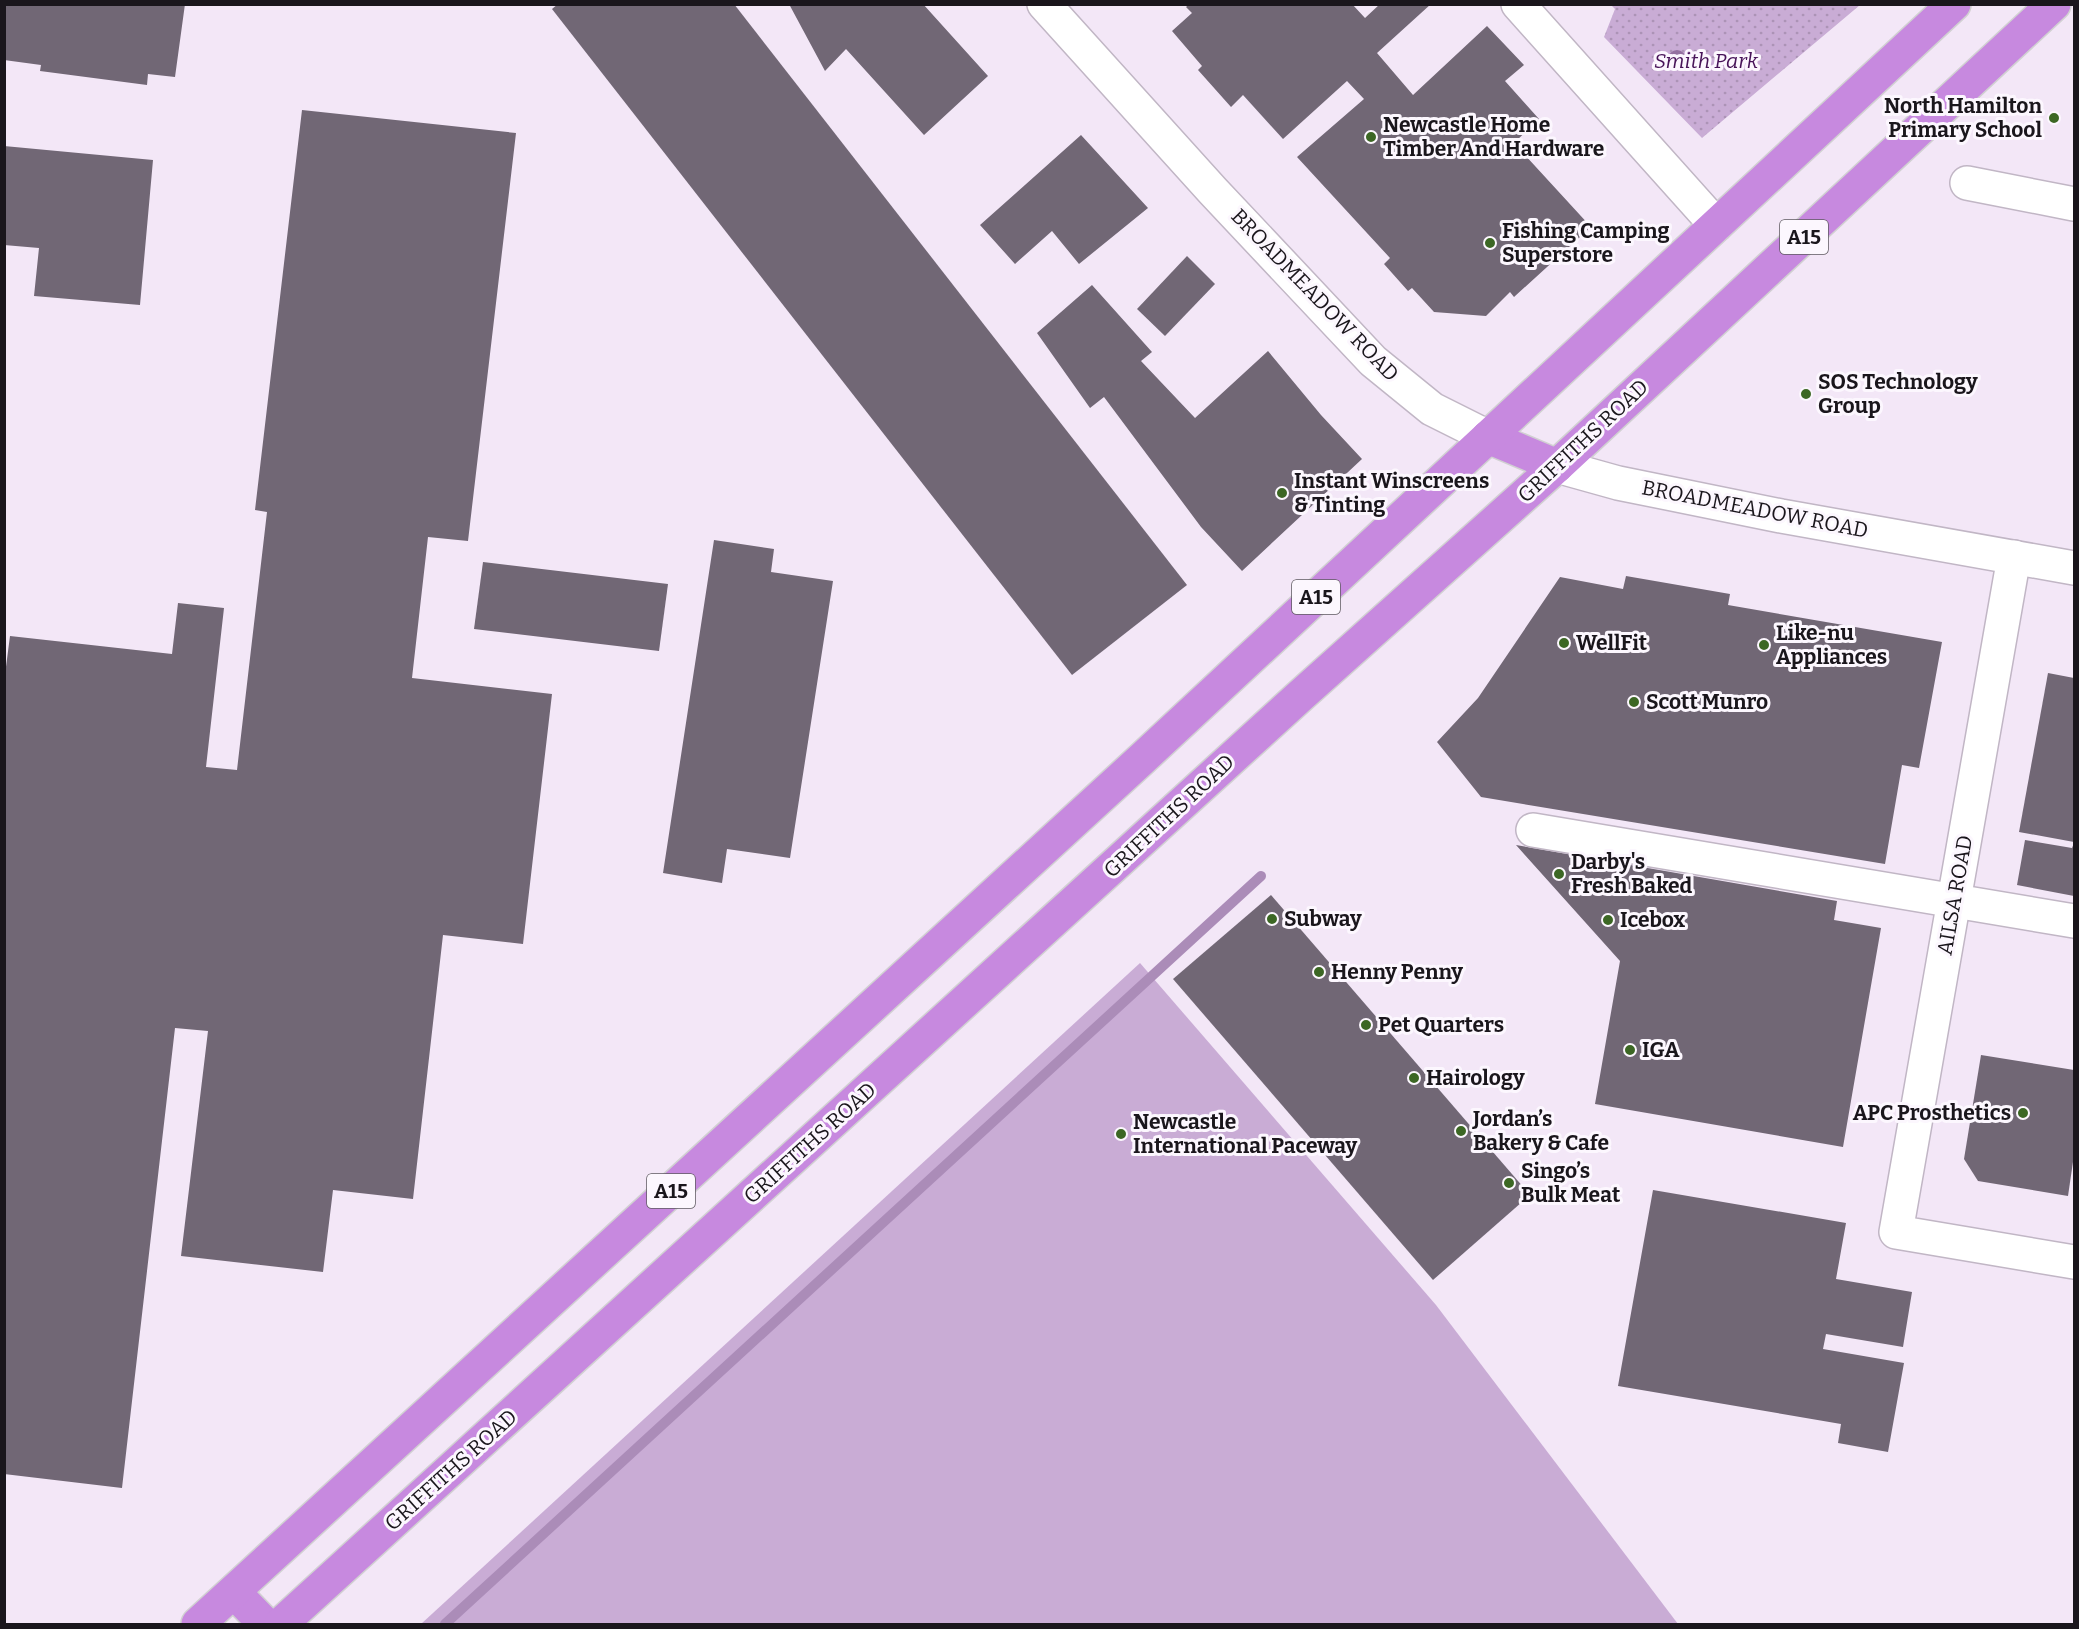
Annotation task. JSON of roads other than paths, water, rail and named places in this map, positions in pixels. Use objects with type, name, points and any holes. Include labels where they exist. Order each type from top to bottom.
[{"type":"highway","name":"A15","points":[[198,1624],[1144,757],[1954,4]]},
{"type":"highway","name":"GRIFFITHS ROAD","points":[[281,1624],[1299,697],[1557,466],[2054,4]]},
{"type":"highway","name":"BROADMEADOW ROAD","points":[[1488,437],[1557,466]]},
{"type":"highway","points":[[234,1592],[265,1624]]},
{"type":"street","name":"BROADMEADOW ROAD","points":[[1044,4],[1213,191],[1373,361],[1432,409],[1488,437]]},
{"type":"street","points":[[1518,4],[1716,225]]},
{"type":"street","points":[[1967,183],[2074,204]]},
{"type":"street","name":"BROADMEADOW ROAD","points":[[1557,466],[1618,483],[1781,516],[2074,568]]},
{"type":"street","name":"AILSA ROAD","points":[[2014,557],[1896,1232],[2074,1262]]},
{"type":"street","points":[[1533,830],[2074,921]]},
{"type":"waterway","points":[[445,1624],[1261,876]]},
{"type":"place","name":"North Hamilton Primary School","points":[[2054,118]]},
{"type":"place","name":"Newcastle Home Timber And Hardware","points":[[1371,137]]},
{"type":"place","name":"Fishing Camping Superstore","points":[[1490,243]]},
{"type":"place","name":"SOS Technology Group","points":[[1806,394]]},
{"type":"place","name":"Instant Winscreens & Tinting","points":[[1282,493]]},
{"type":"place","name":"WellFit","points":[[1564,643]]},
{"type":"place","name":"Like-nu Appliances","points":[[1764,645]]},
{"type":"place","name":"Scott Munro","points":[[1634,702]]},
{"type":"place","name":"Darby's Fresh Baked","points":[[1559,874]]},
{"type":"place","name":"Subway","points":[[1272,919]]},
{"type":"place","name":"Icebox","points":[[1608,920]]},
{"type":"place","name":"Henny Penny","points":[[1319,972]]},
{"type":"place","name":"Pet Quarters","points":[[1366,1025]]},
{"type":"place","name":"IGA","points":[[1630,1050]]},
{"type":"place","name":"Hairology","points":[[1414,1078]]},
{"type":"place","name":"APC Prosthetics","points":[[2023,1113]]},
{"type":"place","name":"Jordan’s Bakery & Cafe","points":[[1461,1131]]},
{"type":"place","name":"Newcastle International Paceway","points":[[1121,1134]]},
{"type":"place","name":"Singo’s Bulk Meat","points":[[1509,1183]]},
{"type":"park label","name":"Smith Park","points":[[1706,61]]}]
